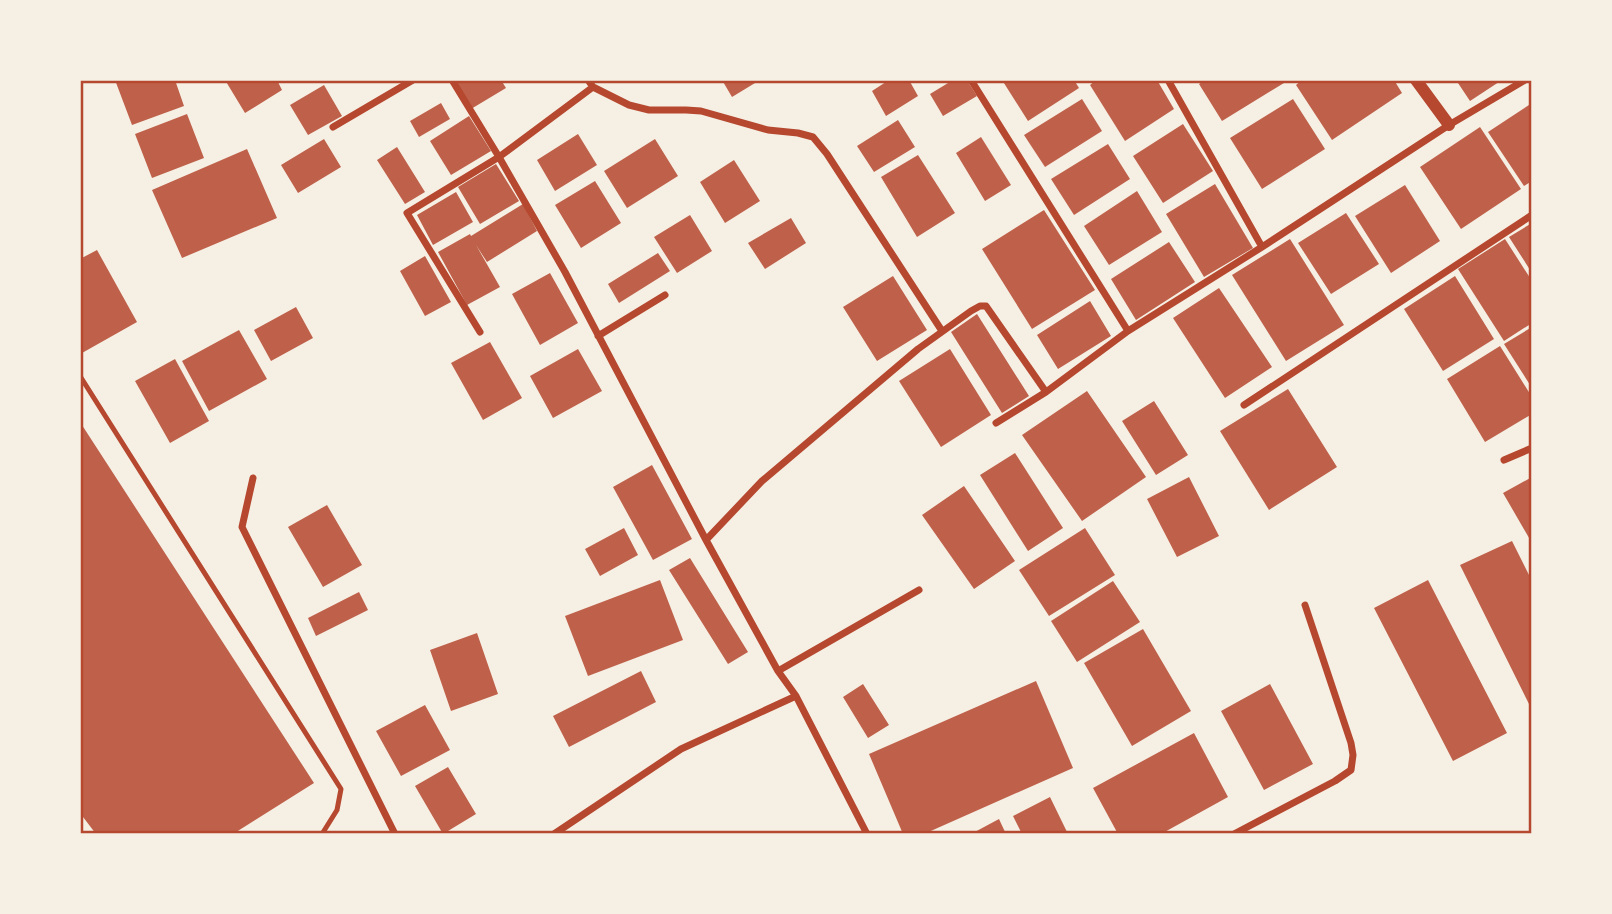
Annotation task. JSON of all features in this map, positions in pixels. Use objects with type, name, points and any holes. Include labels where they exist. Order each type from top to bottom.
[{"type":"street","points":[[333,127],[413,80]]},
{"type":"street","points":[[452,80],[565,272],[706,540],[778,671],[796,696],[867,834]]},
{"type":"street","points":[[971,80],[1128,331]]},
{"type":"street","points":[[1168,80],[1262,247]]},
{"type":"street","points":[[1416,80],[1449,125]]},
{"type":"street","points":[[996,424],[1046,392],[1128,331],[1449,125],[1524,80]]},
{"type":"street","points":[[480,332],[407,213],[499,157],[591,84],[629,105],[649,110],[701,111],[768,130],[813,137],[827,154],[942,331]]},
{"type":"street","points":[[1244,405],[1531,215]]},
{"type":"street","points":[[598,336],[665,295]]},
{"type":"street","points":[[706,540],[762,481],[909,356],[980,306],[986,306],[1046,392]]},
{"type":"street","points":[[1504,460],[1531,448]]},
{"type":"street","points":[[253,478],[242,527],[395,834]]},
{"type":"street","points":[[778,671],[919,590]]},
{"type":"street","points":[[1234,834],[1351,770],[1351,743],[1305,605]]},
{"type":"street","points":[[554,834],[681,749],[796,696]]},
{"type":"lane","points":[[80,376],[341,789],[337,810],[322,834]]},
{"type":"building","points":[[115,80],[175,80],[184,106],[132,125]]},
{"type":"building","points":[[225,80],[277,80],[282,90],[245,113]]},
{"type":"building","points":[[454,80],[501,80],[506,88],[471,109]]},
{"type":"building","points":[[722,80],[760,80],[732,97]]},
{"type":"building","points":[[889,80],[909,80],[918,96],[886,116],[872,91]]},
{"type":"building","points":[[953,80],[967,80],[977,96],[943,116],[930,94]]},
{"type":"building","points":[[1002,80],[1074,80],[1079,88],[1028,121]]},
{"type":"building","points":[[1096,80],[1157,80],[1174,109],[1125,141],[1090,85]]},
{"type":"building","points":[[1205,80],[1283,80],[1284,83],[1222,121],[1199,84]]},
{"type":"building","points":[[1302,80],[1394,80],[1402,93],[1332,140],[1296,85]]},
{"type":"building","points":[[1456,80],[1502,80],[1470,101]]},
{"type":"building","points":[[324,85],[342,116],[308,135],[290,105]]},
{"type":"building","points":[[1082,99],[1102,131],[1045,167],[1024,135]]},
{"type":"building","points":[[1293,99],[1325,149],[1262,189],[1230,138]]},
{"type":"building","points":[[441,103],[450,119],[419,137],[410,121]]},
{"type":"building","points":[[1532,103],[1532,181],[1524,186],[1488,132]]},
{"type":"building","points":[[187,114],[204,158],[152,178],[135,134]]},
{"type":"building","points":[[469,116],[491,151],[451,175],[430,141]]},
{"type":"building","points":[[898,120],[915,147],[874,172],[857,146]]},
{"type":"building","points":[[1183,124],[1213,171],[1163,203],[1133,156]]},
{"type":"building","points":[[1480,127],[1521,189],[1461,229],[1420,167]]},
{"type":"building","points":[[578,134],[597,165],[555,191],[537,160]]},
{"type":"building","points":[[981,137],[1011,185],[985,201],[956,153]]},
{"type":"building","points":[[324,139],[341,167],[298,193],[281,165]]},
{"type":"building","points":[[655,139],[678,176],[627,208],[604,171]]},
{"type":"building","points":[[1108,144],[1130,179],[1074,215],[1051,179]]},
{"type":"building","points":[[397,147],[425,192],[405,204],[377,160]]},
{"type":"building","points":[[247,149],[277,218],[182,258],[152,190]]},
{"type":"building","points":[[918,155],[955,213],[917,237],[881,177]]},
{"type":"building","points":[[734,160],[760,201],[725,223],[700,182]]},
{"type":"building","points":[[496,164],[519,201],[480,224],[458,187]]},
{"type":"building","points":[[595,181],[621,223],[581,248],[555,205]]},
{"type":"building","points":[[1215,184],[1253,248],[1204,277],[1166,214]]},
{"type":"building","points":[[1405,185],[1440,241],[1391,273],[1355,216]]},
{"type":"building","points":[[1137,191],[1162,232],[1109,265],[1084,226]]},
{"type":"building","points":[[456,192],[473,222],[433,245],[417,215]]},
{"type":"building","points":[[523,204],[537,231],[487,262],[476,245],[500,287],[467,305],[438,252],[470,234],[471,236]]},
{"type":"building","points":[[1044,210],[1095,290],[1032,329],[982,249]]},
{"type":"building","points":[[1346,213],[1379,264],[1331,294],[1298,243]]},
{"type":"building","points":[[690,215],[712,251],[677,273],[654,237]]},
{"type":"building","points":[[791,218],[806,243],[765,269],[748,243]]},
{"type":"building","points":[[1532,223],[1532,273],[1509,237]]},
{"type":"building","points":[[1290,239],[1344,325],[1286,361],[1232,275]]},
{"type":"building","points":[[1505,239],[1532,281],[1532,323],[1504,341],[1458,269]]},
{"type":"building","points":[[1169,242],[1195,282],[1136,320],[1111,279]]},
{"type":"building","points":[[97,250],[137,322],[82,353],[80,259]]},
{"type":"building","points":[[658,253],[670,271],[619,303],[608,284]]},
{"type":"building","points":[[425,256],[451,302],[425,316],[400,271]]},
{"type":"building","points":[[550,273],[578,323],[540,345],[512,294]]},
{"type":"building","points":[[893,276],[927,330],[877,361],[843,307]]},
{"type":"building","points":[[1455,276],[1494,339],[1443,371],[1404,309]]},
{"type":"building","points":[[1219,288],[1272,367],[1225,398],[1173,318]]},
{"type":"building","points":[[1090,301],[1111,336],[1058,369],[1037,335]]},
{"type":"building","points":[[296,307],[313,338],[271,361],[254,330]]},
{"type":"building","points":[[977,314],[1029,396],[1002,413],[951,332]]},
{"type":"building","points":[[1532,327],[1532,388],[1504,344]]},
{"type":"building","points":[[239,330],[267,379],[209,411],[182,361]]},
{"type":"building","points":[[490,342],[522,398],[483,420],[451,363]]},
{"type":"building","points":[[1500,346],[1532,397],[1532,414],[1485,442],[1447,379]]},
{"type":"building","points":[[578,349],[602,391],[553,418],[530,376]]},
{"type":"building","points":[[950,349],[991,415],[941,447],[899,381]]},
{"type":"building","points":[[175,359],[209,421],[170,443],[135,381]]},
{"type":"building","points":[[1288,389],[1337,467],[1269,510],[1220,431]]},
{"type":"building","points":[[1087,391],[1146,477],[1082,521],[1022,435]]},
{"type":"building","points":[[1154,401],[1188,455],[1156,475],[1122,421]]},
{"type":"building","points":[[80,422],[314,783],[233,834],[96,834],[80,813]]},
{"type":"building","points":[[1015,453],[1063,528],[1028,551],[980,475]]},
{"type":"building","points":[[652,465],[692,539],[653,560],[613,487]]},
{"type":"building","points":[[1189,477],[1219,536],[1177,557],[1147,499]]},
{"type":"building","points":[[1532,477],[1532,543],[1503,493]]},
{"type":"building","points":[[964,486],[1015,561],[974,589],[922,515]]},
{"type":"building","points":[[327,505],[362,565],[323,587],[288,527]]},
{"type":"building","points":[[624,528],[638,555],[600,576],[585,549]]},
{"type":"building","points":[[1085,528],[1115,575],[1049,616],[1019,570]]},
{"type":"building","points":[[1512,541],[1532,581],[1532,710],[1460,565]]},
{"type":"building","points":[[690,558],[748,652],[728,664],[669,570]]},
{"type":"building","points":[[660,580],[683,640],[588,676],[565,616]]},
{"type":"building","points":[[1428,580],[1507,733],[1453,761],[1374,608]]},
{"type":"building","points":[[1113,581],[1140,622],[1077,662],[1051,621]]},
{"type":"building","points":[[359,592],[368,610],[316,636],[308,618]]},
{"type":"building","points":[[1143,629],[1191,711],[1132,746],[1084,663]]},
{"type":"building","points":[[477,633],[498,694],[451,711],[430,650]]},
{"type":"building","points":[[641,671],[656,702],[569,747],[553,716]]},
{"type":"building","points":[[1036,681],[1073,768],[924,834],[903,834],[869,754]]},
{"type":"building","points":[[863,684],[889,725],[868,738],[843,697]]},
{"type":"building","points":[[1270,684],[1313,764],[1264,790],[1221,711]]},
{"type":"building","points":[[425,705],[450,750],[401,776],[376,731]]},
{"type":"building","points":[[1194,733],[1228,797],[1161,834],[1118,834],[1093,788]]},
{"type":"building","points":[[448,767],[476,814],[443,834],[415,786]]},
{"type":"building","points":[[1050,797],[1068,834],[1022,834],[1013,816]]},
{"type":"building","points":[[999,819],[1006,834],[971,834]]}]
